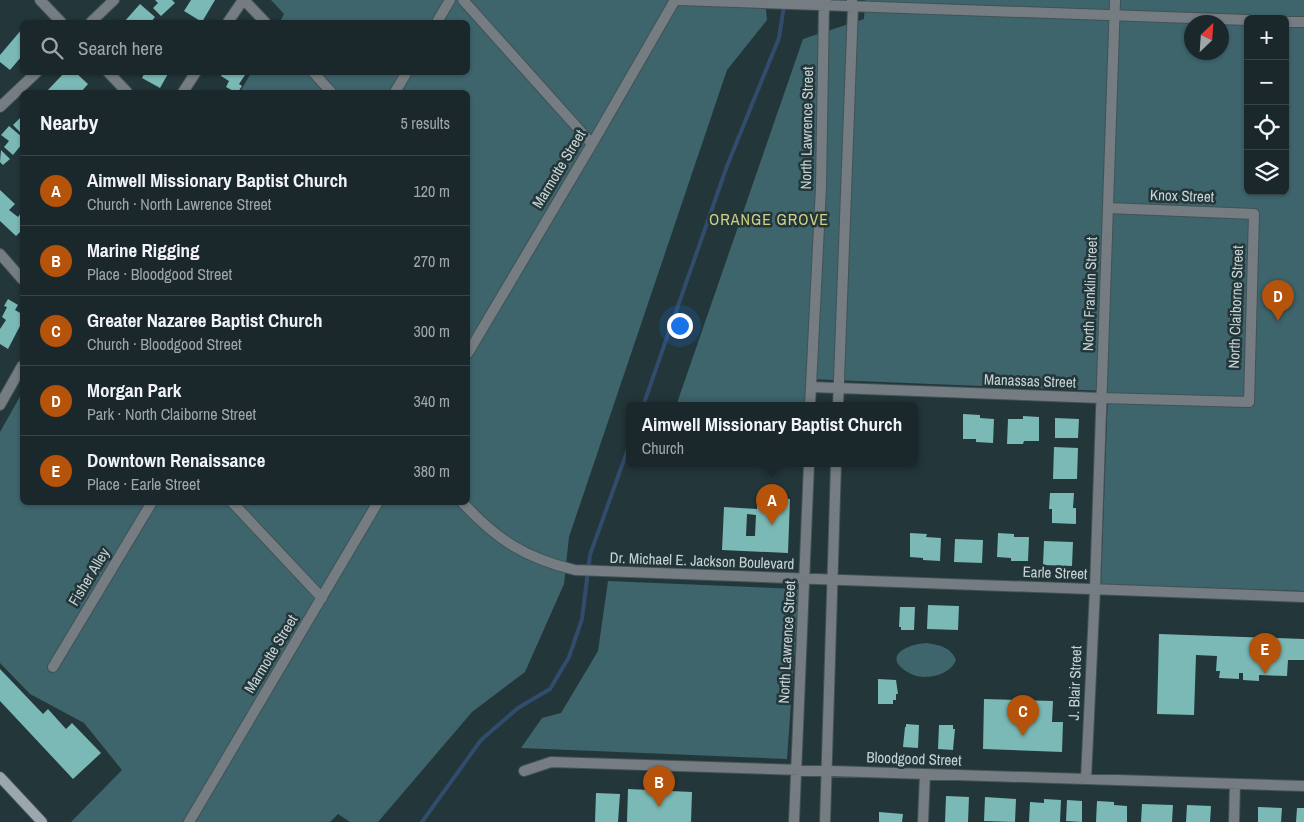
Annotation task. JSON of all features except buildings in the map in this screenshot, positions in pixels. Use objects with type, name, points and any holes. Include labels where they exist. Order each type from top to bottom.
[{"type":"main road","points":[[0,777],[42,822]]},
{"type":"street","points":[[40,0],[59,20]]},
{"type":"street","points":[[93,20],[114,0]]},
{"type":"street","points":[[229,20],[244,0],[264,20]]},
{"type":"street","points":[[438,20],[450,0]]},
{"type":"street","points":[[463,0],[592,144]]},
{"type":"street","name":"Marmotte Street","points":[[470,350],[675,0]]},
{"type":"street","points":[[679,0],[797,4],[852,3],[1115,16],[1244,20]]},
{"type":"street","name":"North Franklin Street","points":[[1095,589],[1115,0]]},
{"type":"street","name":"North Lawrence Street","points":[[810,402],[821,187],[825,3]]},
{"type":"street","points":[[838,402],[852,3]]},
{"type":"street","points":[[1289,22],[1304,22]]},
{"type":"street","points":[[0,107],[34,75]]},
{"type":"street","points":[[111,75],[125,90]]},
{"type":"street","points":[[184,90],[194,75]]},
{"type":"street","points":[[315,75],[329,90]]},
{"type":"street","points":[[396,90],[405,75]]},
{"type":"street","name":"Knox Street","points":[[1108,208],[1254,214]]},
{"type":"street","name":"North Claiborne Street","points":[[1249,402],[1254,214]]},
{"type":"street","points":[[0,254],[20,276]]},
{"type":"street","points":[[0,405],[20,370]]},
{"type":"street","name":"Manassas Street","points":[[811,387],[1249,402]]},
{"type":"street","name":"North Lawrence Street","points":[[794,822],[809,467]]},
{"type":"street","points":[[824,822],[834,580],[836,467]]},
{"type":"street","name":"Fisher Alley","points":[[53,667],[150,505]]},
{"type":"street","points":[[235,505],[322,598]]},
{"type":"street","name":"Marmotte Street","points":[[189,822],[376,505]]},
{"type":"street","name":"Dr. Michael E. Jackson Boulevard","points":[[465,505],[480,522],[518,550],[547,563],[575,570],[805,579]]},
{"type":"street","name":"Earle Street","points":[[805,579],[1304,598]]},
{"type":"street","name":"J. Blair Street","points":[[1086,779],[1095,589]]},
{"type":"street","name":"Bloodgood Street","points":[[524,771],[551,762],[1304,786]]},
{"type":"street","points":[[924,822],[925,774]]},
{"type":"street","points":[[1234,822],[1235,784]]},
{"type":"shaded area","points":[[271,0],[765,0],[767,20],[727,70],[569,537],[564,584],[525,672],[472,712],[378,822],[350,822],[338,814],[330,822],[71,822],[122,770],[84,723],[30,694],[0,663],[0,432],[20,397],[20,505],[470,505],[470,90],[241,90],[250,75],[470,75],[470,20],[281,20],[284,14]]},
{"type":"shaded area","points":[[865,0],[1304,0],[1304,591],[1101,584],[1108,391],[808,379],[806,402],[677,402],[803,39],[864,19]]},
{"type":"shaded area","points":[[608,581],[799,589],[787,759],[521,748],[542,718],[561,713],[598,651]]},
{"type":"shaded area","points":[[927,643],[948,649],[951,652],[956,660],[949,669],[937,675],[923,677],[911,674],[897,663],[899,653],[904,649]]},
{"type":"waterway","points":[[644,402],[727,166],[779,38],[784,6]]},
{"type":"waterway","points":[[422,822],[481,740],[518,708],[550,689],[569,657],[582,619],[590,555],[626,454]]},
{"type":"place","name":"Morgan Park","points":[[1278,321]]},
{"type":"place","name":"Aimwell Missionary Baptist Church","points":[[772,525]]},
{"type":"place","name":"Downtown Renaissance","points":[[1265,674]]},
{"type":"place","name":"Greater Nazaree Baptist Church","points":[[1023,736]]},
{"type":"place","name":"Marine Rigging","points":[[659,807]]},
{"type":"district","name":"ORANGE GROVE","points":[[769,219]]}]
